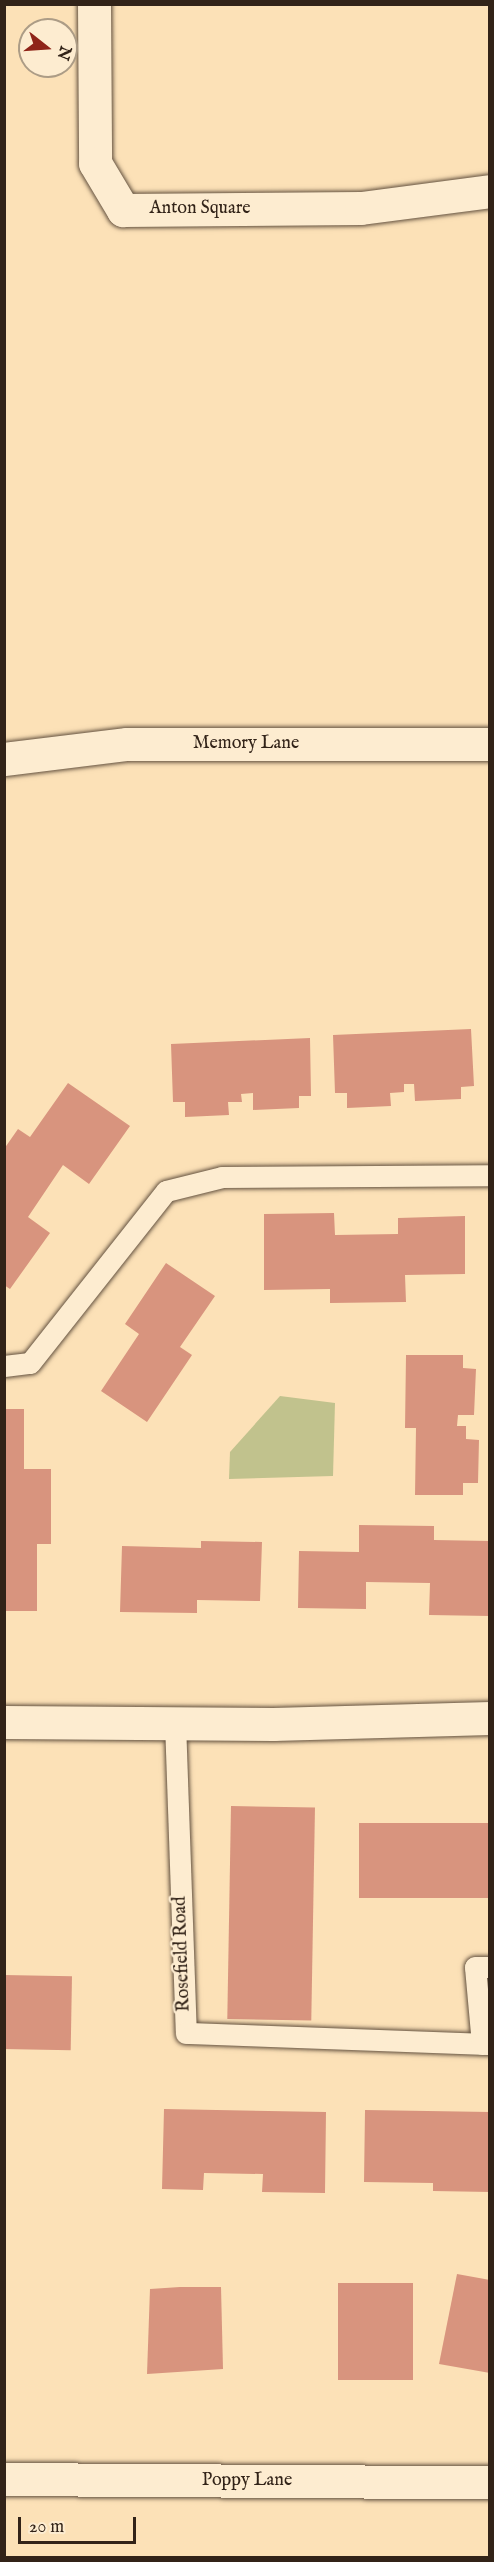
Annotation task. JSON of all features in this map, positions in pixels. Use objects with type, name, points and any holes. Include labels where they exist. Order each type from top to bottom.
[{"type":"street","name":"Anton Square","points":[[94,4],[95,164],[123,210],[361,208],[489,191]]},
{"type":"street","name":"Memory Lane","points":[[4,759],[127,744],[489,744]]},
{"type":"street","points":[[4,1722],[273,1724],[489,1718]]},
{"type":"street","name":"Poppy Lane","points":[[4,2479],[489,2482]]},
{"type":"lane","points":[[4,1366],[30,1363],[166,1191],[222,1177],[489,1175]]},
{"type":"lane","name":"Rosefield Road","points":[[175,1722],[186,2033],[486,2044],[475,1967],[489,1967]]},
{"type":"green space","points":[[280,1396],[335,1403],[333,1476],[229,1479],[230,1452]]},
{"type":"building","points":[[471,1029],[474,1086],[461,1087],[461,1099],[415,1101],[414,1084],[404,1084],[404,1092],[390,1093],[391,1106],[347,1108],[347,1093],[335,1093],[333,1035]]},
{"type":"building","points":[[310,1038],[311,1096],[299,1096],[299,1108],[253,1110],[253,1093],[241,1094],[242,1102],[228,1102],[229,1115],[185,1117],[185,1102],[173,1102],[171,1044]]},
{"type":"building","points":[[68,1083],[130,1126],[89,1184],[63,1165],[28,1217],[50,1233],[10,1289],[4,1285],[4,1149],[18,1129],[30,1137]]},
{"type":"building","points":[[334,1213],[335,1235],[398,1234],[398,1218],[465,1216],[465,1274],[405,1275],[406,1302],[330,1303],[330,1289],[264,1290],[264,1214]]},
{"type":"building","points":[[166,1263],[215,1296],[180,1347],[192,1355],[147,1422],[101,1391],[139,1334],[125,1324]]},
{"type":"building","points":[[406,1355],[463,1355],[463,1368],[476,1369],[474,1415],[458,1415],[457,1426],[466,1426],[466,1439],[479,1440],[478,1483],[463,1483],[463,1495],[415,1495],[416,1428],[405,1428]]},
{"type":"building","points":[[4,1409],[24,1409],[24,1469],[51,1469],[51,1544],[37,1544],[37,1611],[4,1611]]},
{"type":"building","points":[[359,1525],[434,1526],[434,1540],[490,1541],[490,1616],[429,1615],[430,1583],[366,1582],[366,1609],[298,1608],[299,1551],[359,1552]]},
{"type":"building","points":[[201,1541],[262,1542],[260,1601],[197,1600],[197,1613],[120,1612],[122,1546],[201,1548]]},
{"type":"building","points":[[231,1806],[315,1807],[311,2020],[227,2019]]},
{"type":"building","points":[[359,1823],[490,1823],[490,1898],[359,1898]]},
{"type":"building","points":[[4,1975],[72,1976],[71,2050],[4,2049]]},
{"type":"building","points":[[164,2109],[326,2112],[325,2193],[262,2192],[263,2174],[204,2173],[203,2190],[162,2189]]},
{"type":"building","points":[[365,2110],[490,2112],[490,2192],[433,2191],[433,2183],[364,2182]]},
{"type":"building","points":[[457,2274],[490,2280],[490,2373],[439,2364]]},
{"type":"building","points":[[338,2283],[413,2283],[413,2380],[338,2380]]},
{"type":"building","points":[[221,2287],[223,2369],[147,2374],[150,2289]]}]
